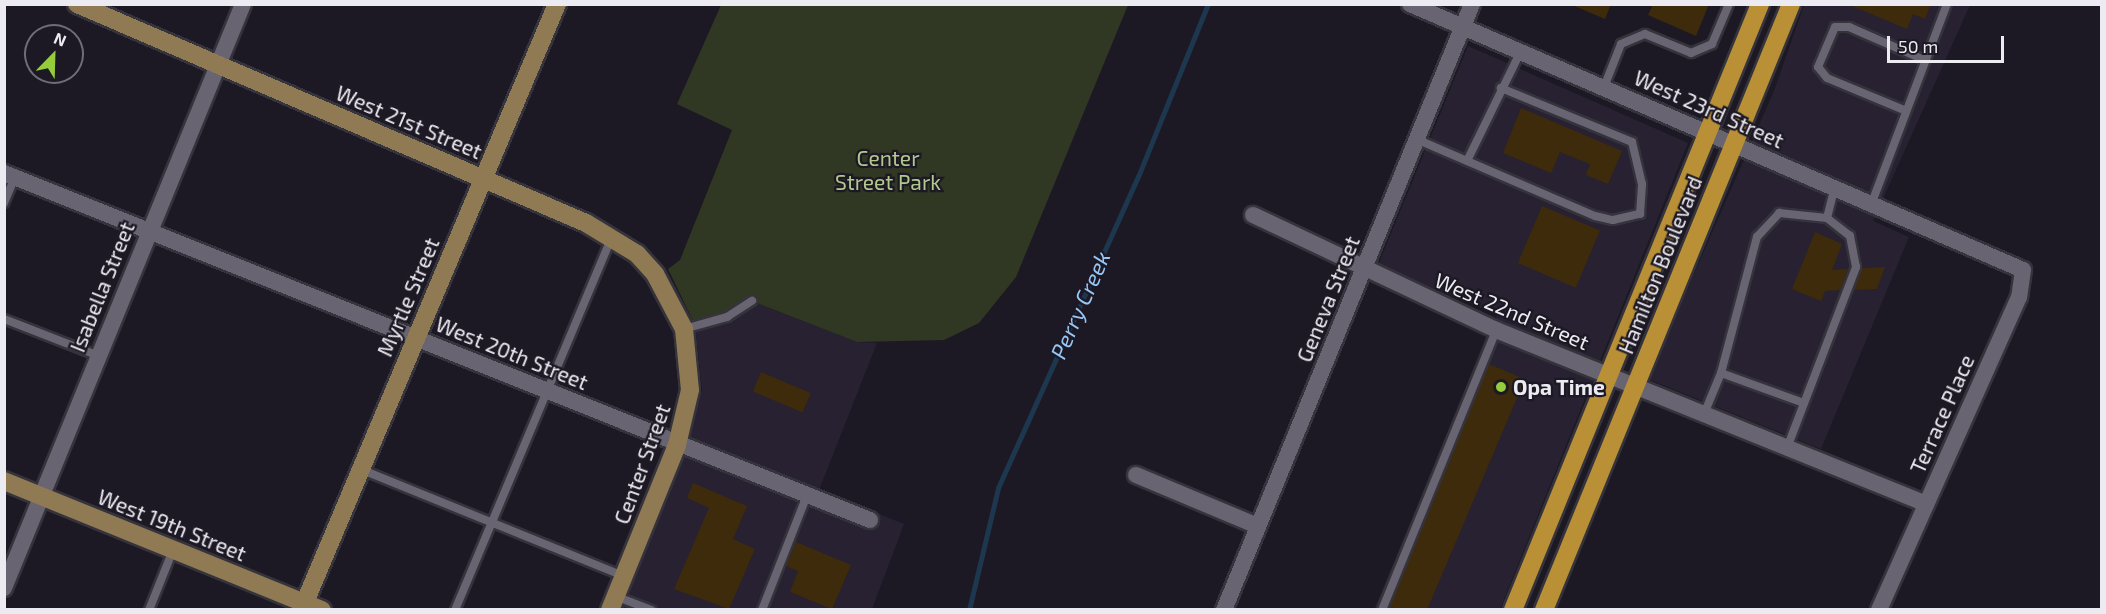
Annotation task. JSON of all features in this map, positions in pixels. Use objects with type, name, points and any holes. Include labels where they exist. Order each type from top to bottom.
[{"type":"main road","name":"West 21st Street","points":[[76,4],[612,236],[655,274],[684,329]]},
{"type":"main road","name":"Myrtle Street","points":[[303,606],[414,338],[557,4]]},
{"type":"main road","name":"Hamilton Boulevard","points":[[1513,609],[1760,4]]},
{"type":"main road","name":"Hamilton Boulevard","points":[[1544,609],[1791,4]]},
{"type":"main road","name":"Center Street","points":[[612,603],[677,445],[690,390],[684,329]]},
{"type":"main road","name":"West 19th Street","points":[[4,481],[173,549],[303,606],[322,609]]},
{"type":"street","name":"Isabella Street","points":[[4,588],[243,4]]},
{"type":"street","name":"West 23rd Street","points":[[1410,4],[1604,87],[1834,190],[1990,254]]},
{"type":"street","name":"Geneva Street","points":[[1224,609],[1365,272],[1416,139],[1472,4]]},
{"type":"street","name":"West 20th Street","points":[[10,175],[677,445],[870,520]]},
{"type":"street","name":"West 22nd Street","points":[[1253,215],[1342,254],[1365,272],[1496,330],[1704,414],[1786,450],[1926,504]]},
{"type":"street","name":"Terrace Place","points":[[1879,609],[2023,286],[2023,270],[1990,254]]},
{"type":"street","points":[[1136,475],[1258,526]]},
{"type":"lane","points":[[1604,87],[1621,44],[1645,34],[1691,53],[1712,44],[1729,4]]},
{"type":"lane","points":[[1871,205],[1904,110],[1947,4]]},
{"type":"lane","points":[[1904,110],[1827,78],[1818,67],[1835,27],[1849,27],[1924,60]]},
{"type":"lane","points":[[1467,161],[1520,53]]},
{"type":"lane","points":[[1416,139],[1595,216],[1613,220],[1640,214],[1642,184],[1632,142],[1501,88]]},
{"type":"lane","points":[[4,203],[10,175]]},
{"type":"lane","points":[[1827,218],[1834,190]]},
{"type":"lane","points":[[1704,414],[1721,373],[1756,237],[1768,219],[1801,212],[1827,218],[1850,236],[1856,267],[1786,450]]},
{"type":"lane","points":[[456,609],[545,391],[612,236]]},
{"type":"lane","points":[[684,329],[727,317],[752,302]]},
{"type":"lane","points":[[4,319],[99,356]]},
{"type":"lane","points":[[1382,609],[1496,330]]},
{"type":"lane","points":[[1721,373],[1804,403]]},
{"type":"lane","points":[[360,469],[623,576]]},
{"type":"lane","points":[[762,609],[807,495]]},
{"type":"lane","points":[[149,609],[173,549]]},
{"type":"lane","points":[[612,603],[651,609]]},
{"type":"shaded area","points":[[1804,5],[1970,5],[1873,221],[1909,237],[1821,449],[1648,379],[1774,91]]},
{"type":"shaded area","points":[[1468,46],[1688,143],[1500,609],[1374,610],[1497,315],[1378,265]]},
{"type":"shaded area","points":[[752,301],[857,342],[877,343],[819,490],[904,524],[872,609],[602,610],[687,438],[702,390],[695,325]]},
{"type":"green space","name":"Center Street Park","points":[[721,5],[1128,5],[1016,277],[979,323],[944,340],[857,342],[752,301],[727,317],[695,325],[668,269],[680,260],[732,130],[677,104]]},
{"type":"building","points":[[1570,4],[1611,4],[1605,19]]},
{"type":"building","points":[[1653,4],[1709,4],[1696,36],[1648,15]]},
{"type":"building","points":[[1931,4],[1925,19],[1913,14],[1907,29],[1850,5]]},
{"type":"building","points":[[1521,108],[1622,151],[1608,184],[1586,175],[1590,164],[1560,152],[1551,173],[1503,153]]},
{"type":"building","points":[[1542,206],[1600,231],[1576,288],[1518,263]]},
{"type":"building","points":[[1815,232],[1842,244],[1832,270],[1848,269],[1840,290],[1825,291],[1821,301],[1792,289]]},
{"type":"building","points":[[1885,267],[1877,289],[1854,290],[1862,268]]},
{"type":"building","points":[[1489,364],[1525,379],[1427,610],[1393,610],[1386,607]]},
{"type":"building","points":[[761,372],[811,393],[803,412],[753,391]]},
{"type":"building","points":[[693,483],[747,506],[733,539],[755,549],[729,609],[674,589],[709,508],[687,498]]},
{"type":"building","points":[[796,542],[851,565],[832,609],[790,592],[798,571],[786,566]]},
{"type":"waterway","name":"Perry Creek","points":[[969,610],[998,488],[1138,177],[1208,4]]},
{"type":"place","name":"Opa Time","points":[[1501,387]]}]
